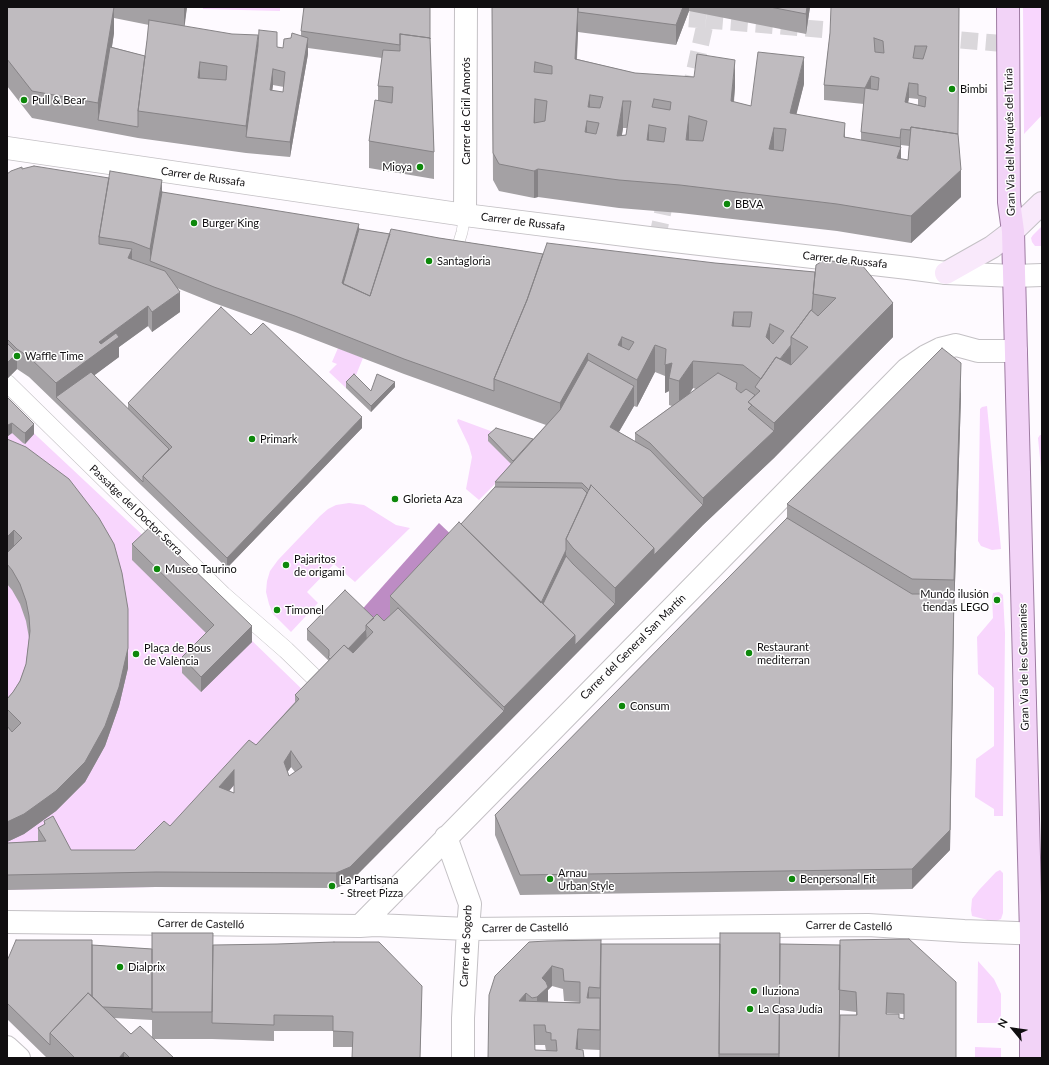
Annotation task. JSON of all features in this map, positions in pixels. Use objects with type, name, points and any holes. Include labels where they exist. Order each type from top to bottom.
[{"type":"main road","name":"Gran Via del Marqués del Túria","points":[[1008,7],[1009,202],[1014,276]]},
{"type":"main road","points":[[946,274],[992,247],[1012,232],[1042,203]]},
{"type":"main road","name":"Gran Via de les Germanies","points":[[1014,276],[1036,934],[1030,1058]]},
{"type":"street","name":"Carrer de Ciril Amorós","points":[[464,215],[466,7]]},
{"type":"street","name":"Carrer de Russafa","points":[[7,148],[464,215],[657,239],[908,268],[946,274],[1014,276],[1042,275]]},
{"type":"street","name":"Carrer del General San Martín","points":[[360,926],[907,369],[926,356],[940,349],[956,345],[978,351],[1016,351]]},
{"type":"street","name":"Passatge del Doctor Serra","points":[[7,383],[223,595],[286,650],[320,683]]},
{"type":"street","name":"Carrer de Sogorb","points":[[446,838],[470,904],[463,1018],[463,1058]]},
{"type":"street","name":"Carrer de Castelló","points":[[7,922],[375,926],[468,929],[868,925],[1036,934]]},
{"type":"street","points":[[7,1047],[19,1058]]},
{"type":"lane","points":[[455,256],[462,232],[464,215]]},
{"type":"shaded area","points":[[203,7],[280,7],[280,11],[203,9]]},
{"type":"shaded area","points":[[1023,7],[1041,7],[1042,34],[1042,115],[1024,134]]},
{"type":"shaded area","points":[[1042,226],[1042,246],[1035,246],[1031,238]]},
{"type":"shaded area","points":[[338,348],[363,358],[354,380],[346,388],[329,372],[337,364],[332,362]]},
{"type":"shaded area","points":[[987,406],[1001,549],[992,550],[981,546],[978,541],[980,409]]},
{"type":"shaded area","name":"Plaça de Bous de València","points":[[7,408],[150,542],[309,696],[256,761],[156,872],[156,887],[7,890]]},
{"type":"shaded area","points":[[458,419],[496,433],[513,466],[479,500],[466,489],[472,457],[469,446],[457,421]]},
{"type":"shaded area","points":[[1042,435],[1042,478],[1038,438]]},
{"type":"shaded area","points":[[349,503],[364,505],[396,525],[410,528],[355,582],[334,564],[307,592],[318,603],[291,632],[273,614],[269,604],[266,592],[270,571],[278,560],[328,509],[336,505]]},
{"type":"shaded area","points":[[439,523],[459,542],[376,631],[358,614]]},
{"type":"shaded area","points":[[999,592],[1003,595],[1005,633],[1003,816],[994,816],[994,809],[975,797],[976,759],[994,746],[994,688],[978,674],[977,637],[993,618],[993,593]]},
{"type":"shaded area","points":[[1000,870],[1003,873],[1003,913],[1001,919],[991,921],[972,916],[972,899],[996,872]]},
{"type":"shaded area","points":[[978,961],[994,979],[1001,994],[1001,1023],[977,1023]]},
{"type":"shaded area","points":[[975,1047],[1001,1048],[1001,1058],[975,1058]]},
{"type":"building","points":[[7,7],[114,7],[98,103],[32,91],[7,59]]},
{"type":"building","points":[[304,7],[430,7],[430,38],[400,34],[400,45],[301,31]]},
{"type":"building","points":[[492,7],[578,7],[575,59],[635,73],[694,77],[697,54],[735,60],[731,101],[751,106],[758,52],[804,57],[790,113],[845,123],[844,137],[901,147],[897,158],[908,160],[911,127],[958,134],[961,170],[911,216],[837,204],[680,185],[619,180],[538,169],[534,171],[499,164],[493,153]],"holes":[[[535,62],[552,66],[552,74],[534,72]],[[590,95],[603,97],[600,108],[588,107]],[[535,99],[547,101],[545,121],[534,123]],[[654,99],[671,102],[670,110],[652,107]],[[623,101],[631,101],[626,135],[617,136]],[[689,116],[707,121],[703,141],[686,140]],[[587,121],[599,123],[596,134],[585,132]],[[649,125],[666,128],[664,142],[647,140]],[[774,128],[786,129],[783,151],[769,149]]]},
{"type":"building","points":[[578,7],[683,7],[676,25],[578,12]]},
{"type":"building","points":[[770,7],[807,7],[806,14]]},
{"type":"building","points":[[831,7],[959,7],[958,134],[911,127],[910,130],[901,129],[900,138],[861,132],[865,88],[824,85],[830,33]],"holes":[[[874,38],[883,41],[884,53],[875,52]],[[915,46],[927,46],[923,59],[913,58]],[[871,76],[879,78],[878,90],[865,88]],[[909,83],[918,84],[918,95],[926,97],[925,107],[905,102]]]},
{"type":"building","points":[[149,20],[232,34],[258,35],[246,126],[138,111]],"holes":[[[200,62],[227,66],[226,80],[198,78]]]},
{"type":"building","points":[[259,30],[277,32],[277,47],[283,48],[284,39],[291,38],[292,33],[308,38],[290,142],[246,137]],"holes":[[[273,69],[285,72],[283,92],[270,90]]]},
{"type":"building","points":[[400,34],[430,38],[434,152],[369,141],[375,100],[392,103],[393,87],[378,86],[383,50],[400,51]]},
{"type":"building","points":[[110,47],[145,56],[138,111],[138,127],[98,120]]},
{"type":"building","points":[[34,166],[109,178],[99,244],[132,249],[128,258],[165,271],[180,292],[152,312],[148,306],[99,342],[101,344],[116,333],[119,337],[56,383],[29,357],[17,349],[7,339],[7,174],[22,167],[22,169]]},
{"type":"building","points":[[110,171],[162,180],[150,249],[132,242],[99,237]]},
{"type":"building","points":[[162,192],[359,224],[342,283],[370,296],[391,229],[543,254],[527,300],[494,379],[494,391],[404,359],[295,316],[214,287],[150,261]]},
{"type":"building","points":[[359,229],[390,234],[370,296],[343,284]]},
{"type":"building","points":[[547,243],[715,263],[815,272],[812,310],[791,337],[791,345],[780,359],[776,357],[761,379],[743,365],[693,361],[679,381],[669,378],[672,363],[665,365],[666,349],[655,345],[637,380],[588,353],[560,403],[494,379],[527,300]],"holes":[[[734,312],[752,312],[750,327],[732,326]],[[770,324],[784,331],[773,344],[766,337]],[[622,337],[634,342],[629,350],[618,345]]]},
{"type":"building","points":[[824,260],[862,265],[893,303],[774,423],[748,402],[760,391],[755,387],[776,357],[791,365],[808,347],[791,337],[811,310],[818,316],[836,298],[813,294],[816,265]]},
{"type":"building","name":"Primark","points":[[221,307],[251,335],[263,323],[362,417],[227,558],[143,476],[172,447],[128,403]]},
{"type":"building","points":[[7,343],[17,353],[7,363]]},
{"type":"building","points":[[942,348],[961,363],[954,580],[912,579],[787,504]]},
{"type":"building","points":[[588,360],[634,386],[610,427],[650,450],[703,505],[654,555],[654,548],[591,485],[589,490],[582,483],[495,482],[560,410]]},
{"type":"building","points":[[91,372],[169,449],[143,476],[143,482],[56,397]]},
{"type":"building","points":[[718,373],[737,383],[736,389],[741,393],[746,389],[755,395],[748,402],[752,405],[748,409],[774,431],[703,498],[650,443],[635,433]]},
{"type":"building","points":[[354,374],[371,391],[377,374],[395,382],[371,406],[346,382]]},
{"type":"building","points":[[7,397],[34,424],[25,433],[12,423],[7,426]]},
{"type":"building","points":[[496,428],[533,439],[513,461],[488,435]]},
{"type":"building","points":[[7,439],[26,447],[69,479],[99,518],[114,544],[122,573],[128,609],[128,648],[119,687],[105,726],[85,762],[56,791],[24,814],[7,822],[7,726],[12,732],[21,723],[7,709],[7,699],[20,681],[26,664],[30,631],[26,601],[20,584],[7,564],[7,553],[22,538],[14,530],[7,537]]},
{"type":"building","points":[[591,485],[654,548],[615,588],[573,548],[566,539]]},
{"type":"building","points":[[495,487],[582,488],[587,493],[566,539],[566,550],[541,603],[461,524]]},
{"type":"building","points":[[787,518],[912,594],[954,594],[950,830],[912,869],[520,875],[495,815]]},
{"type":"building","points":[[459,522],[575,635],[504,707],[390,596]]},
{"type":"building","points":[[150,527],[252,626],[201,677],[182,657],[214,625],[132,544]]},
{"type":"building","points":[[566,556],[615,604],[575,645],[575,635],[543,604]]},
{"type":"building","points":[[345,590],[374,618],[366,625],[366,630],[348,649],[344,645],[330,659],[328,657],[329,650],[307,629]]},
{"type":"building","points":[[398,608],[504,711],[350,867],[336,873],[156,872],[7,875],[7,843],[46,841],[38,828],[45,824],[44,821],[53,816],[71,850],[135,850],[164,821],[170,826],[249,740],[256,745],[299,699],[295,695],[344,645],[353,653],[373,632],[366,625],[377,614],[384,621]],"holes":[[[291,751],[302,767],[289,776],[284,762]],[[234,770],[234,793],[219,787]]]},
{"type":"building","points":[[152,933],[213,933],[212,1012],[152,1012]]},
{"type":"building","name":"La Casa Judía","points":[[720,933],[780,933],[779,1054],[719,1054]]},
{"type":"building","points":[[909,939],[956,982],[956,1058],[839,1058],[840,1015],[857,1015],[856,992],[839,990],[840,940]],"holes":[[[887,993],[904,994],[904,1019],[899,1018],[899,1014],[886,1014]]]},
{"type":"building","points":[[16,940],[92,940],[92,996],[88,993],[50,1033],[50,1045],[7,1003],[7,961]]},
{"type":"building","points":[[601,940],[600,988],[589,987],[587,998],[600,998],[600,1030],[578,1029],[576,1049],[583,1050],[584,1058],[488,1058],[489,995],[495,976],[529,942]],"holes":[[[552,966],[563,969],[564,981],[580,982],[580,1003],[519,1001],[526,993],[532,998],[537,997],[548,987],[542,978]],[[534,1025],[545,1025],[546,1032],[551,1033],[551,1040],[556,1040],[557,1051],[535,1050]]]},
{"type":"building","points":[[379,942],[422,986],[420,1058],[352,1058],[353,1032],[333,1031],[333,1016],[274,1015],[274,1025],[212,1023],[213,945]]},
{"type":"building","points":[[601,944],[720,944],[719,1058],[600,1058]]},
{"type":"building","points":[[780,944],[840,945],[839,1058],[779,1058]]},
{"type":"building","points":[[92,945],[152,949],[152,1009],[103,1007],[92,996]]},
{"type":"building","points":[[88,993],[131,1034],[140,1026],[174,1058],[130,1058],[124,1052],[119,1058],[75,1058],[50,1033]]},
{"type":"tunnel","points":[[664,17],[706,20],[688,100]]},
{"type":"tunnel","points":[[706,20],[853,32]]},
{"type":"tunnel","points":[[936,38],[1008,44]]},
{"type":"tunnel","points":[[657,239],[668,188]]},
{"type":"place","name":"Bimbi","points":[[952,89]]},
{"type":"place","name":"Pull & Bear","points":[[24,100]]},
{"type":"place","name":"Mioya","points":[[420,167]]},
{"type":"place","name":"BBVA","points":[[727,204]]},
{"type":"place","name":"Burger King","points":[[194,223]]},
{"type":"place","name":"Santagloria","points":[[429,261]]},
{"type":"place","name":"Waffle Time","points":[[17,356]]},
{"type":"place","name":"Primark","points":[[252,439]]},
{"type":"place","name":"Glorieta Aza","points":[[395,499]]},
{"type":"place","name":"Pajaritos de origami","points":[[286,565]]},
{"type":"place","name":"Museo Taurino","points":[[157,569]]},
{"type":"place","name":"Mundo ilusión tiendas LEGO","points":[[997,600]]},
{"type":"place","name":"Timonel","points":[[277,610]]},
{"type":"place","name":"Restaurant mediterran","points":[[749,653]]},
{"type":"place","name":"Plaça de Bous de València","points":[[136,654]]},
{"type":"place","name":"Consum","points":[[622,706]]},
{"type":"place","name":"Arnau Urban Style","points":[[550,879]]},
{"type":"place","name":"Benpersonal Fit","points":[[792,879]]},
{"type":"place","name":"La Partisana - Street Pizza","points":[[332,886]]},
{"type":"place","name":"Dialprix","points":[[120,967]]},
{"type":"place","name":"Iluziona","points":[[754,991]]},
{"type":"place","name":"La Casa Judía","points":[[750,1009]]}]
